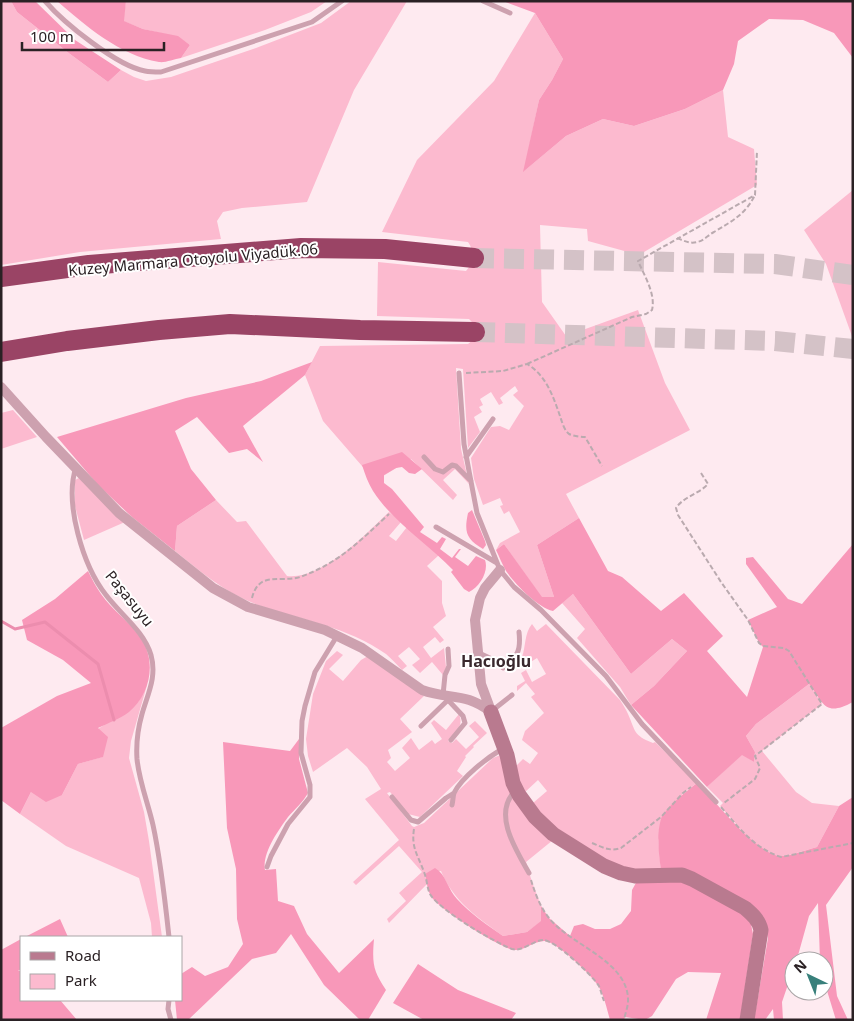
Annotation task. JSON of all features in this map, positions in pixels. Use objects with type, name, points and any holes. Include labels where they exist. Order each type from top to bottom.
[{"type":"highway","name":"Kuzey Marmara Otoyolu Viyadük.06","points":[[1,277],[89,265],[292,248],[385,249],[474,258]]},
{"type":"highway","points":[[1,352],[67,340],[230,324],[360,330],[475,332]]},
{"type":"street","points":[[4,390],[119,513],[213,588],[229,598],[252,608],[325,630],[338,636],[362,648],[422,690],[448,697],[471,700],[491,712]]},
{"type":"street","points":[[498,567],[485,588],[476,608],[475,620],[481,684],[504,747],[516,790],[528,809],[543,825],[565,842],[604,866],[635,876],[682,875],[751,913],[760,925],[761,930],[747,1020]]},
{"type":"lane","points":[[45,1],[64,20],[90,41],[132,66],[145,71],[161,72],[312,22],[342,1]]},
{"type":"lane","points":[[483,1],[510,13]]},
{"type":"lane","points":[[459,373],[466,457],[477,513],[498,567],[514,587],[541,610],[606,676],[642,724],[716,802]]},
{"type":"lane","points":[[466,457],[493,419]]},
{"type":"lane","points":[[424,457],[435,469],[443,472],[452,465],[456,466],[471,480]]},
{"type":"lane","name":"Paşasuyu","points":[[76,467],[71,487],[72,504],[79,536],[90,569],[106,596],[142,636],[154,667],[154,678],[139,729],[137,757],[162,874],[169,936]]},
{"type":"lane","points":[[436,527],[498,567]]},
{"type":"lane","points":[[479,653],[494,660],[503,668],[512,662],[518,654],[520,644],[519,632]]},
{"type":"lane","points":[[267,867],[288,824],[310,798],[310,785],[301,753],[302,721],[314,672],[338,636]]},
{"type":"lane","points":[[448,649],[449,666],[445,675],[448,697],[463,716],[465,723],[451,740]]},
{"type":"lane","points":[[491,712],[512,695]]},
{"type":"lane","points":[[421,726],[448,697]]},
{"type":"lane","points":[[392,797],[411,820],[418,822],[454,793],[479,764],[504,747]]},
{"type":"lane","points":[[516,790],[508,798],[505,809],[507,823],[514,846],[528,873]]},
{"type":"lane","points":[[452,805],[454,793]]},
{"type":"lane","points":[[169,1001],[168,1009],[171,1020]]},
{"type":"path","points":[[677,238],[695,243],[703,240],[728,225],[751,204],[755,195],[757,150]]},
{"type":"path","points":[[459,373],[503,371],[527,364],[632,317],[646,314],[652,310],[654,305],[652,294],[638,260],[755,195]]},
{"type":"path","points":[[527,364],[541,374],[552,395],[565,429],[569,434],[585,437],[602,466]]},
{"type":"path","points":[[701,473],[708,484],[703,490],[679,504],[676,508],[678,515],[748,620],[759,642],[763,646],[784,648],[789,651],[822,704],[756,756],[760,768],[755,779],[720,806],[757,845],[770,853],[781,856],[853,843]]},
{"type":"path","points":[[252,608],[253,596],[260,584],[265,580],[275,578],[293,579],[331,563],[346,554],[389,514]]},
{"type":"path","points":[[590,842],[608,850],[615,851],[621,848],[662,817],[683,793],[697,783]]},
{"type":"path","points":[[415,822],[413,847],[425,874],[429,893],[434,900],[447,911],[499,944],[514,950],[544,940],[550,942],[591,976],[600,988],[604,1001]]},
{"type":"path","points":[[528,873],[536,895],[549,918],[561,930],[599,956],[622,979],[628,1001],[624,1020]]},
{"type":"green space","points":[[1,1],[11,1],[17,12],[108,82],[121,70],[146,81],[171,77],[256,48],[321,23],[351,1],[407,1],[354,90],[307,202],[242,208],[223,212],[217,221],[221,239],[80,252],[1,265]]},
{"type":"green space","points":[[126,1],[327,1],[311,12],[265,30],[181,58],[190,45],[178,37],[143,29],[123,21]]},
{"type":"green space","points":[[535,13],[563,59],[539,100],[524,171],[566,136],[603,119],[634,126],[685,109],[723,90],[728,137],[754,149],[757,185],[639,255],[588,241],[587,229],[540,225],[542,302],[566,336],[638,310],[665,383],[690,430],[566,494],[579,518],[537,545],[554,597],[542,598],[504,544],[496,550],[500,543],[520,532],[509,511],[504,514],[500,506],[503,505],[500,498],[483,505],[474,479],[471,458],[491,427],[500,426],[509,430],[524,406],[513,395],[518,391],[515,386],[500,398],[503,403],[499,405],[491,392],[480,399],[483,405],[479,407],[482,412],[474,417],[480,432],[468,448],[463,369],[456,368],[461,449],[469,484],[455,469],[443,480],[457,495],[453,500],[411,459],[375,481],[323,421],[305,375],[320,346],[468,344],[474,339],[474,324],[469,319],[377,316],[378,262],[466,271],[473,257],[472,249],[468,242],[382,232],[417,160],[494,81]]},
{"type":"green space","points":[[853,190],[853,339],[826,264],[804,230]]},
{"type":"green space","points":[[13,410],[37,437],[1,449],[1,413]]},
{"type":"green space","points":[[79,478],[125,522],[84,540],[75,506],[75,480]]},
{"type":"green space","points":[[216,500],[237,522],[246,521],[287,576],[314,571],[328,564],[355,543],[389,512],[401,522],[389,536],[396,541],[407,527],[439,555],[427,566],[442,581],[442,603],[446,616],[433,627],[444,640],[440,643],[435,637],[423,647],[431,658],[444,648],[446,667],[443,675],[432,662],[420,673],[412,665],[420,659],[409,647],[398,656],[407,666],[402,670],[386,654],[356,637],[258,605],[224,588],[204,574],[175,551],[177,526]]},
{"type":"green space","points":[[573,594],[631,674],[672,639],[687,651],[654,686],[631,705],[620,687],[577,638],[585,629],[562,603]]},
{"type":"green space","points":[[532,624],[537,631],[546,624],[620,700],[638,735],[653,743],[655,742],[697,783],[683,793],[658,840],[661,871],[639,870],[612,865],[546,821],[533,803],[547,791],[538,780],[524,793],[514,768],[523,759],[530,764],[538,753],[522,740],[525,731],[544,713],[531,697],[535,694],[526,683],[517,691],[517,686],[525,681],[521,673],[526,670],[532,682],[546,674],[537,658],[526,665],[522,657],[526,636]]},
{"type":"green space","points":[[337,651],[343,655],[329,669],[343,681],[361,660],[368,656],[424,696],[400,719],[412,732],[388,750],[391,758],[387,762],[395,771],[410,758],[402,748],[411,738],[419,750],[432,740],[435,744],[442,739],[431,723],[434,720],[446,730],[459,714],[460,725],[448,741],[452,743],[456,739],[466,749],[479,737],[469,726],[475,721],[487,733],[465,756],[457,771],[463,776],[420,817],[408,814],[390,792],[387,793],[412,826],[424,823],[493,758],[503,754],[553,840],[526,862],[541,906],[542,921],[527,932],[503,936],[459,900],[446,882],[441,871],[425,874],[427,884],[389,923],[387,919],[406,901],[399,893],[422,872],[399,846],[356,885],[353,882],[399,840],[365,799],[381,789],[367,767],[347,748],[313,772],[308,756],[306,739],[313,694],[326,661]]},
{"type":"green space","points":[[809,684],[822,704],[762,751],[796,792],[812,803],[839,806],[817,847],[779,856],[763,849],[747,836],[720,806],[723,803],[707,787],[742,754],[754,762],[755,752],[746,736],[756,724]]},
{"type":"green space","points":[[147,685],[131,741],[129,758],[144,812],[162,936],[152,936],[151,923],[139,878],[66,846],[20,814],[31,792],[62,795],[78,764],[102,757],[98,729],[138,702]]},
{"type":"shaded area","points":[[11,1],[35,1],[75,40],[121,70],[108,82],[17,12]]},
{"type":"shaded area","points":[[57,1],[126,1],[124,21],[143,29],[178,36],[190,45],[181,58],[161,62],[144,58],[130,53],[104,38]]},
{"type":"shaded area","points":[[503,1],[853,1],[853,58],[834,33],[803,20],[769,19],[738,41],[734,64],[723,90],[685,109],[634,126],[603,119],[566,136],[523,172],[539,100],[563,59],[535,13]]},
{"type":"shaded area","points":[[312,362],[305,375],[243,426],[263,462],[247,449],[229,453],[197,417],[175,431],[191,469],[216,500],[177,526],[175,551],[132,517],[98,485],[57,437],[186,398],[261,381]]},
{"type":"shaded area","points":[[402,452],[422,469],[415,474],[409,473],[402,467],[396,468],[384,475],[384,483],[392,489],[424,527],[420,532],[437,543],[442,537],[446,539],[440,549],[452,558],[461,549],[455,557],[468,566],[476,556],[485,560],[486,569],[483,578],[469,592],[464,589],[451,572],[453,570],[443,560],[390,513],[370,485],[362,465]]},
{"type":"shaded area","points":[[472,510],[485,541],[486,545],[483,549],[473,542],[468,534],[466,525],[468,513]]},
{"type":"shaded area","points":[[579,518],[608,571],[622,577],[661,611],[684,593],[723,636],[707,651],[747,697],[763,647],[759,643],[748,620],[777,607],[746,564],[746,558],[753,557],[788,599],[802,604],[853,544],[853,702],[836,708],[826,706],[809,684],[756,724],[746,736],[755,752],[754,762],[742,755],[707,787],[631,705],[654,686],[687,651],[672,639],[631,674],[573,594],[553,611],[540,605],[527,595],[510,577],[496,550],[504,544],[542,597],[554,597],[537,545]]},
{"type":"shaded area","points":[[88,571],[105,600],[136,631],[145,646],[150,666],[147,686],[136,705],[129,712],[98,728],[108,737],[103,757],[78,764],[62,795],[46,802],[31,792],[20,814],[1,800],[1,728],[57,696],[91,683],[63,660],[27,640],[22,620],[55,599]]},
{"type":"shaded area","points":[[299,739],[299,759],[308,793],[288,817],[268,849],[265,870],[276,869],[278,901],[294,906],[307,934],[339,973],[374,939],[374,966],[386,990],[368,1020],[360,1020],[324,985],[291,934],[276,953],[252,959],[188,1020],[177,1020],[175,1001],[182,1001],[182,973],[192,967],[205,976],[228,967],[243,944],[237,919],[236,869],[227,828],[223,742],[290,751]]},
{"type":"shaded area","points":[[697,783],[748,837],[770,853],[780,856],[817,847],[839,806],[853,797],[853,867],[826,905],[832,951],[820,951],[818,903],[809,916],[799,951],[784,951],[783,1020],[774,1020],[773,1009],[765,1020],[754,1020],[768,938],[765,923],[661,871],[658,838],[659,825],[663,815]]},
{"type":"shaded area","points":[[435,868],[442,874],[454,895],[462,904],[503,936],[527,932],[541,921],[541,906],[549,918],[570,936],[574,926],[583,924],[595,929],[610,929],[621,924],[631,911],[632,890],[637,881],[684,882],[741,911],[751,924],[753,934],[740,1020],[706,1020],[721,973],[688,972],[676,979],[652,1016],[645,1020],[625,1017],[624,1020],[610,1020],[599,987],[582,967],[556,946],[544,941],[518,950],[507,948],[472,928],[439,905],[430,893],[425,874]]},
{"type":"shaded area","points":[[60,919],[68,936],[27,936]]},
{"type":"shaded area","points":[[20,940],[20,970],[18,971],[20,971],[20,1001],[61,1001],[77,1020],[1,1020],[1,950]]},
{"type":"shaded area","points":[[418,964],[458,990],[516,1013],[511,1020],[424,1020],[393,1003]]},
{"type":"shaded area","points":[[834,971],[837,996],[848,1020],[836,1020],[830,1001],[834,1001]]},
{"type":"waterway","points":[[1,621],[15,629],[45,622],[98,664],[114,720]]},
{"type":"tunnel","points":[[474,258],[775,264],[853,275]]},
{"type":"tunnel","points":[[475,332],[775,341],[853,349]]},
{"type":"district","name":"Hacıoğlu","points":[[496,661]]}]
